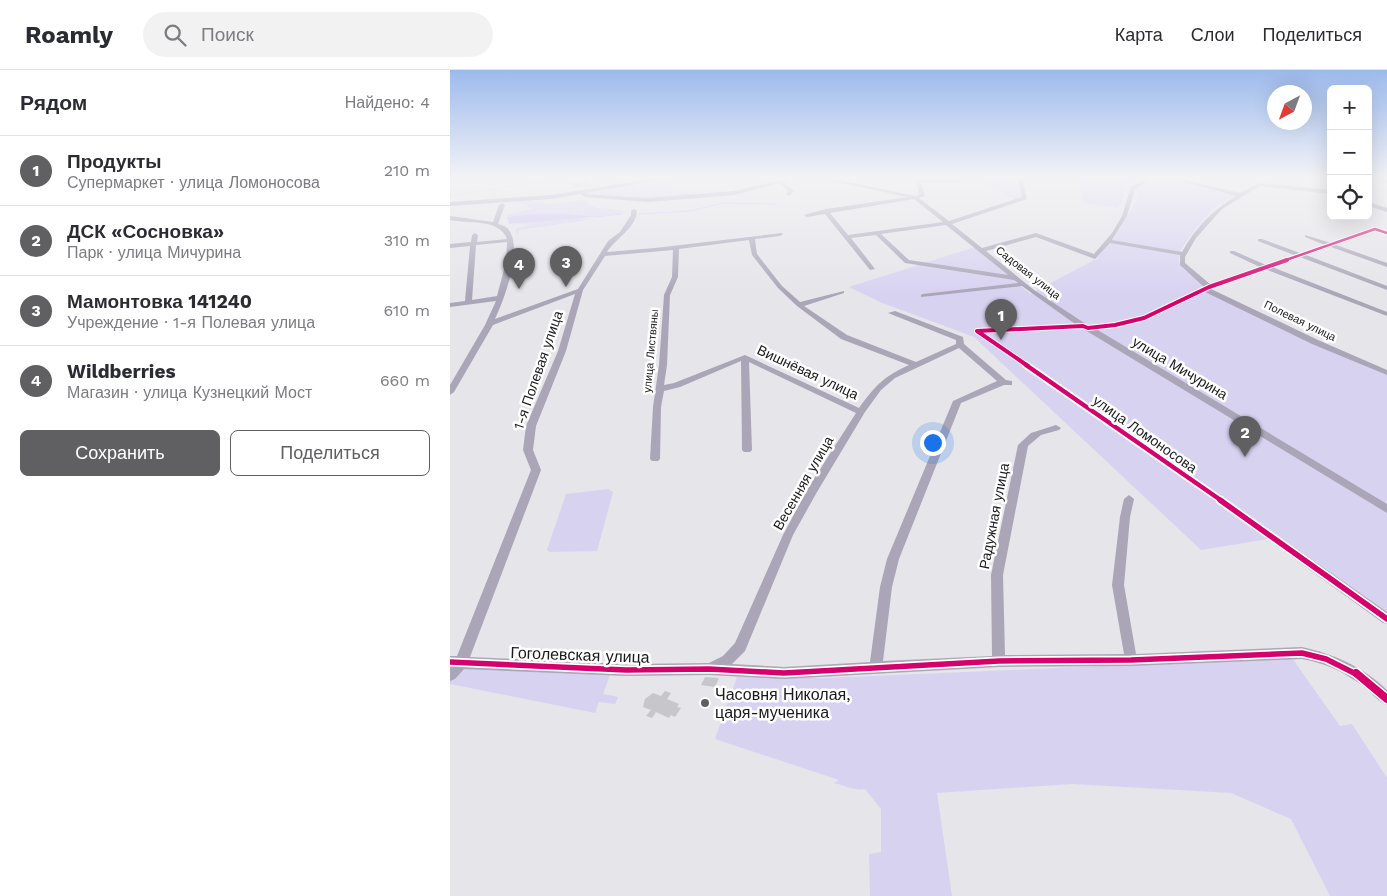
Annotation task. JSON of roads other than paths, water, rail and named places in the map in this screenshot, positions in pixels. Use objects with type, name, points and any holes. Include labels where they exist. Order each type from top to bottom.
[{"type":"street","points":[[495,224],[498,217]]},
{"type":"street","name":"1-я Полевая улица","points":[[456,662],[536,470],[528,450],[531,426],[562,351],[580,290],[610,242],[622,233],[633,217]]},
{"type":"street","points":[[830,217],[872,269]]},
{"type":"street","name":"Садовая улица","points":[[941,217],[1022,284],[1086,327]]},
{"type":"street","points":[[847,237],[949,223],[969,217]]},
{"type":"street","points":[[982,250],[1036,235],[1095,257],[1110,241],[1123,217]]},
{"type":"street","points":[[1110,241],[1183,254],[1193,237],[1212,217]]},
{"type":"street","points":[[450,218],[466,222],[495,224],[506,229],[510,240],[511,254],[500,298],[489,324],[450,392]]},
{"type":"street","points":[[1086,327],[1115,325],[1144,318],[1209,287],[1298,255],[1331,246],[1375,229],[1387,232]]},
{"type":"street","points":[[877,233],[907,262],[1016,278]]},
{"type":"street","points":[[603,254],[780,234]]},
{"type":"street","points":[[468,303],[475,235]]},
{"type":"street","points":[[1307,236],[1387,265]]},
{"type":"street","points":[[752,238],[754,254],[780,287],[799,304],[844,337],[914,364]]},
{"type":"street","points":[[450,246],[510,240]]},
{"type":"street","points":[[1260,240],[1387,288]]},
{"type":"street","name":"улица Листвяны","points":[[655,459],[656,415],[660,389],[667,295],[675,277],[676,247]]},
{"type":"street","points":[[1232,252],[1387,314]]},
{"type":"street","name":"Полевая улица","points":[[1183,254],[1182,264],[1209,287],[1207,290],[1316,342],[1387,373]]},
{"type":"street","points":[[923,296],[1022,284]]},
{"type":"street","points":[[489,324],[580,290]]},
{"type":"street","points":[[799,304],[842,292]]},
{"type":"street","points":[[450,305],[500,298]]},
{"type":"street","points":[[876,669],[886,588],[893,559],[957,401],[1006,382],[960,345],[960,339],[892,313]]},
{"type":"street","name":"улица Мичурина","points":[[1086,327],[1387,508]]},
{"type":"street","name":"улица Ломоносова","points":[[1086,327],[977,331],[1387,619]]},
{"type":"street","name":"Весенняя улица","points":[[709,669],[728,660],[740,647],[788,535],[812,492],[878,388],[892,376],[914,364],[960,345]]},
{"type":"street","points":[[745,357],[748,450]]},
{"type":"street","name":"Вишнёвая улица","points":[[660,389],[677,385],[745,357],[861,412]]},
{"type":"street","name":"Радужная улица","points":[[999,661],[997,575],[1023,445],[1030,437],[1040,431],[1056,428]]},
{"type":"street","points":[[1129,499],[1125,517],[1118,585],[1131,660]]},
{"type":"street","name":"Гоголевская улица","points":[[456,662],[626,670],[709,669],[784,673],[999,661],[1131,660],[1302,653],[1323,656],[1340,664],[1362,678],[1387,699]]},
{"type":"street","points":[[450,675],[456,662]]},
{"type":"waterway","points":[[595,217],[599,217]]},
{"type":"place","name":"Мамонтовка 141240","points":[[566,287]]},
{"type":"place","name":"Wildberries","points":[[519,289]]},
{"type":"place","name":"Продукты","points":[[1001,340]]},
{"type":"place","name":"ДСК «Сосновка»","points":[[1245,457]]},
{"type":"place","name":"Часовня Николая, царя-мученика","points":[[705,703]]}]
